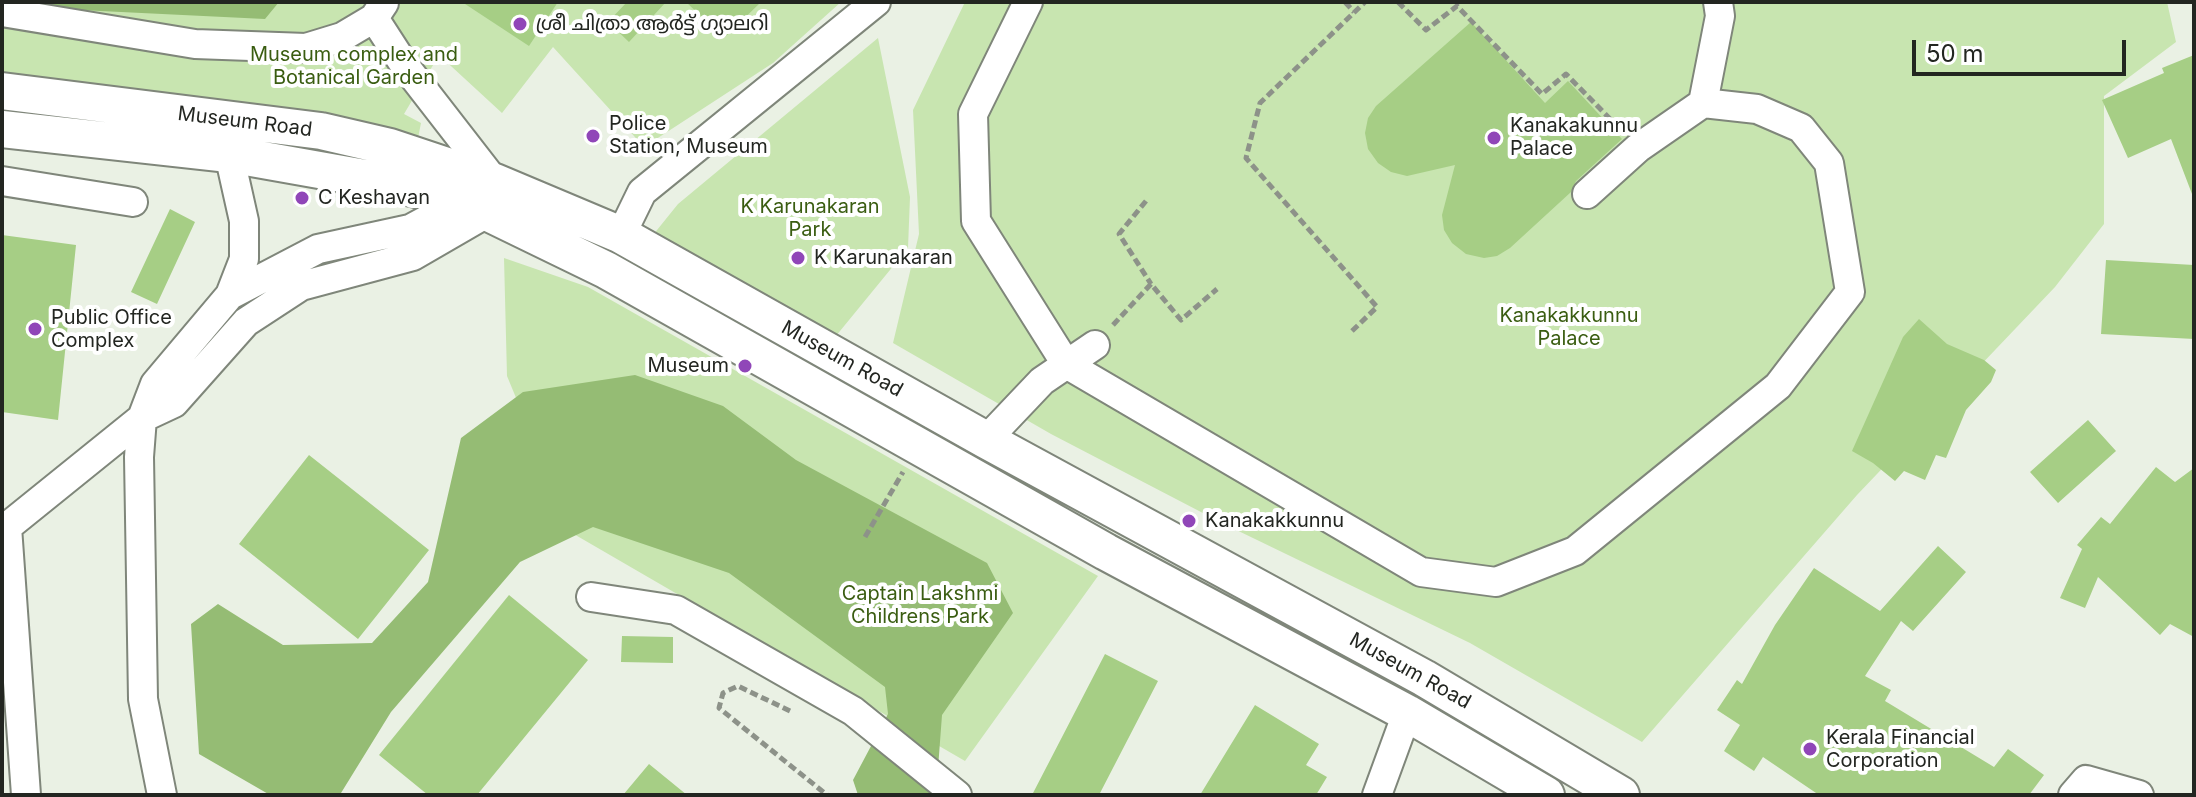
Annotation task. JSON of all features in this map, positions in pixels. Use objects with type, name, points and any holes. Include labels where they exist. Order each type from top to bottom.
[{"type":"main road","name":"Museum Road","points":[[2,91],[321,131],[419,156],[482,198],[918,447],[1118,559],[1407,713],[1546,795]]},
{"type":"main road","name":"Museum Road","points":[[2,129],[229,154],[482,198],[621,235],[986,440],[1424,678],[1621,795]]},
{"type":"street","points":[[621,235],[642,192],[876,2]]},
{"type":"street","points":[[1028,2],[973,114],[976,221],[1066,364],[1421,572],[1496,582],[1575,551],[1778,386],[1850,292],[1829,163],[1801,128],[1757,109],[1703,103],[1638,148],[1587,194]]},
{"type":"street","points":[[1703,103],[1720,16],[1718,2]]},
{"type":"street","points":[[2,12],[195,44],[306,48],[342,37],[379,10],[405,66],[482,198]]},
{"type":"street","points":[[162,795],[143,699],[139,457],[142,418],[155,384],[230,295],[244,259],[244,221],[229,154]]},
{"type":"street","points":[[2,181],[133,202]]},
{"type":"street","points":[[230,295],[318,249],[410,229],[482,198]]},
{"type":"street","points":[[26,795],[5,529],[142,418],[174,403],[246,322],[301,286],[413,256],[482,198]]},
{"type":"street","points":[[986,440],[1042,381],[1095,345]]},
{"type":"street","points":[[591,597],[676,610],[853,711],[957,795]]},
{"type":"street","points":[[1377,795],[1407,713]]},
{"type":"street","points":[[2073,795],[2086,780],[2139,795]]},
{"type":"path","points":[[1345,2],[1354,12]]},
{"type":"path","points":[[1352,331],[1377,307],[1246,158],[1260,103],[1365,2]]},
{"type":"path","points":[[1398,2],[1426,30],[1457,6],[1542,94],[1566,74],[1638,148]]},
{"type":"path","points":[[1146,201],[1119,234],[1151,284],[1181,320],[1217,289]]},
{"type":"path","points":[[1095,345],[1151,284]]},
{"type":"path","points":[[865,537],[918,447]]},
{"type":"path","points":[[797,714],[738,686],[723,693],[719,708],[827,795]]},
{"type":"green space","name":"Museum complex and Botanical Garden","points":[[2,2],[841,2],[773,63],[644,147],[553,47],[502,113],[439,55],[404,114],[421,123],[416,148],[2,83]]},
{"type":"green space","points":[[33,2],[279,2],[265,19],[80,10]]},
{"type":"green space","name":"Kanakakkunnu Palace","points":[[965,2],[2167,2],[2176,42],[2104,96],[2104,224],[2055,287],[1857,495],[1642,742],[1470,643],[1224,524],[1051,434],[893,343],[919,234],[913,110]]},
{"type":"green space","name":"K Karunakaran Park","points":[[878,38],[910,197],[908,248],[831,342],[653,235],[678,204]]},
{"type":"green space","name":"Captain Lakshmi Childrens Park","points":[[504,258],[588,287],[1098,576],[965,761],[572,533],[507,376]]},
{"type":"green space","points":[[635,375],[723,406],[796,460],[987,563],[1013,613],[942,715],[936,795],[858,795],[853,780],[888,714],[885,687],[729,573],[593,527],[520,562],[391,712],[341,793],[270,795],[199,754],[191,624],[218,604],[283,645],[372,643],[428,582],[461,438],[523,392]]},
{"type":"building","name":"ശ്രീ ചിത്രാ ആർട്ട് ഗ്യാലറി","points":[[462,2],[558,2],[529,46]]},
{"type":"building","points":[[627,2],[666,2],[629,42],[608,22]]},
{"type":"building","points":[[686,2],[761,2],[724,38]]},
{"type":"building","name":"Kanakakunnu Palace","points":[[1471,22],[1545,103],[1568,81],[1622,139],[1576,181],[1571,192],[1510,248],[1497,256],[1484,258],[1466,254],[1452,243],[1444,230],[1442,215],[1455,165],[1407,176],[1391,172],[1378,163],[1368,149],[1365,133],[1368,118],[1376,106]]},
{"type":"building","points":[[2194,55],[2192,194],[2171,139],[2128,158],[2102,100],[2164,73],[2162,68]]},
{"type":"building","points":[[170,209],[195,222],[157,304],[131,292]]},
{"type":"building","name":"Public Office Complex","points":[[2,235],[76,245],[58,420],[2,412]]},
{"type":"building","points":[[2106,260],[2194,265],[2194,339],[2101,334]]},
{"type":"building","points":[[1919,319],[1947,344],[1984,360],[1996,370],[1991,382],[1966,410],[1946,458],[1936,455],[1925,480],[1904,471],[1895,481],[1852,451],[1903,337]]},
{"type":"building","points":[[2088,420],[2116,451],[2058,503],[2030,472]]},
{"type":"building","points":[[309,455],[429,550],[358,639],[239,544]]},
{"type":"building","points":[[2156,467],[2175,482],[2194,468],[2194,637],[2170,624],[2160,635],[2098,577],[2085,608],[2060,598],[2082,549],[2077,545],[2101,517],[2110,524]]},
{"type":"building","points":[[1938,546],[1966,572],[1913,631],[1901,621],[1865,676],[1891,690],[1885,701],[1994,767],[2008,749],[2044,775],[2029,795],[1819,795],[1763,757],[1754,771],[1724,751],[1740,725],[1717,710],[1737,680],[1742,684],[1775,625],[1814,568],[1880,611]]},
{"type":"building","points":[[509,595],[588,660],[477,795],[428,795],[379,755]]},
{"type":"building","points":[[622,636],[673,637],[673,663],[621,662]]},
{"type":"building","points":[[1105,654],[1158,681],[1099,795],[1032,795]]},
{"type":"building","points":[[1255,705],[1319,744],[1306,765],[1327,777],[1316,795],[1200,795]]},
{"type":"building","points":[[649,764],[687,795],[623,795]]},
{"type":"place","name":"ശ്രീ ചിത്രാ ആർട്ട് ഗ്യാലറി","points":[[520,24]]},
{"type":"place","name":"Police Station, Museum","points":[[593,136]]},
{"type":"place","name":"Kanakakunnu Palace","points":[[1494,138]]},
{"type":"place","name":"C Keshavan","points":[[302,198]]},
{"type":"place","name":"K Karunakaran","points":[[798,258]]},
{"type":"place","name":"Public Office Complex","points":[[35,329]]},
{"type":"place","name":"Museum","points":[[745,366]]},
{"type":"place","name":"Kanakakkunnu","points":[[1189,521]]},
{"type":"place","name":"Kerala Financial Corporation","points":[[1810,749]]}]
